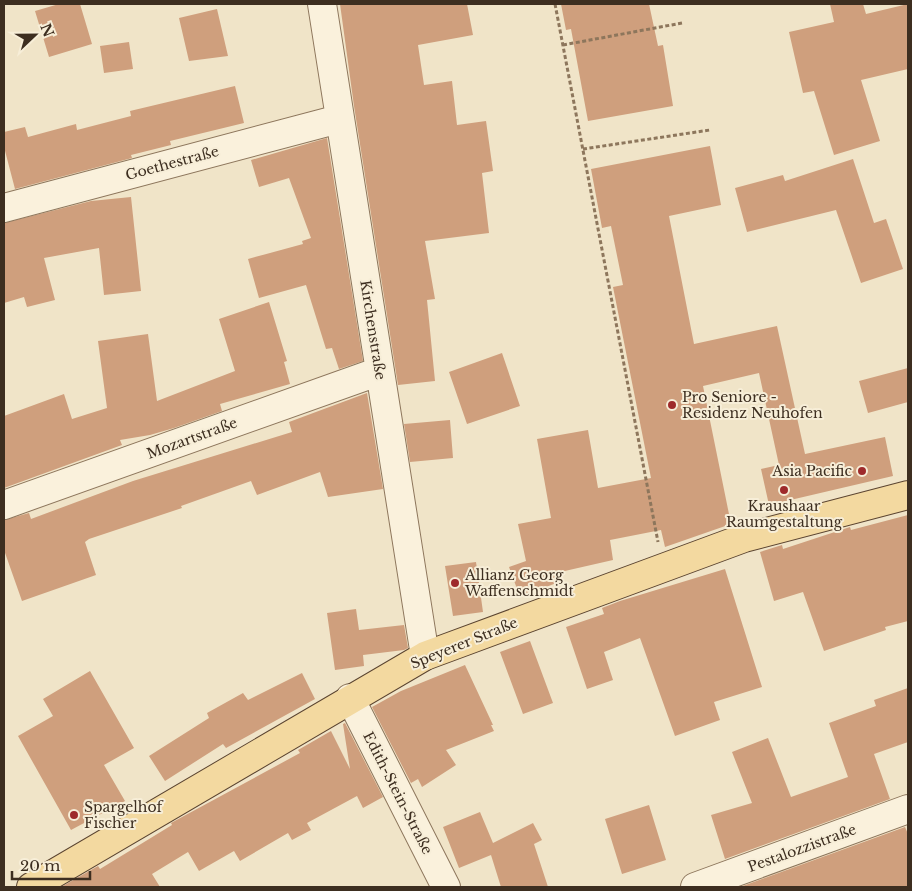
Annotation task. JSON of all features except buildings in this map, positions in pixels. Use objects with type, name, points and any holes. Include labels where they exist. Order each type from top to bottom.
[{"type":"main road","name":"Speyerer Straße","points":[[30,887],[350,698],[426,656],[744,538],[908,495]]},
{"type":"street","name":"Kirchenstraße","points":[[322,4],[426,656]]},
{"type":"street","name":"Goethestraße","points":[[4,208],[339,119]]},
{"type":"street","name":"Mozartstraße","points":[[4,505],[380,371]]},
{"type":"street","name":"Edith-Stein-Straße","points":[[350,698],[446,887]]},
{"type":"street","name":"Pestalozzistraße","points":[[695,887],[908,809]]},
{"type":"path","points":[[555,4],[663,567]]},
{"type":"path","points":[[563,45],[682,23]]},
{"type":"path","points":[[583,149],[710,130]]},
{"type":"place","name":"Pro Seniore - Residenz Neuhofen","points":[[672,405]]},
{"type":"place","name":"Asia Pacific","points":[[862,471]]},
{"type":"place","name":"Kraushaar Raumgestaltung","points":[[784,490]]},
{"type":"place","name":"Allianz Georg Waffenschmidt","points":[[455,583]]},
{"type":"place","name":"Spargelhof Fischer","points":[[74,815]]}]
